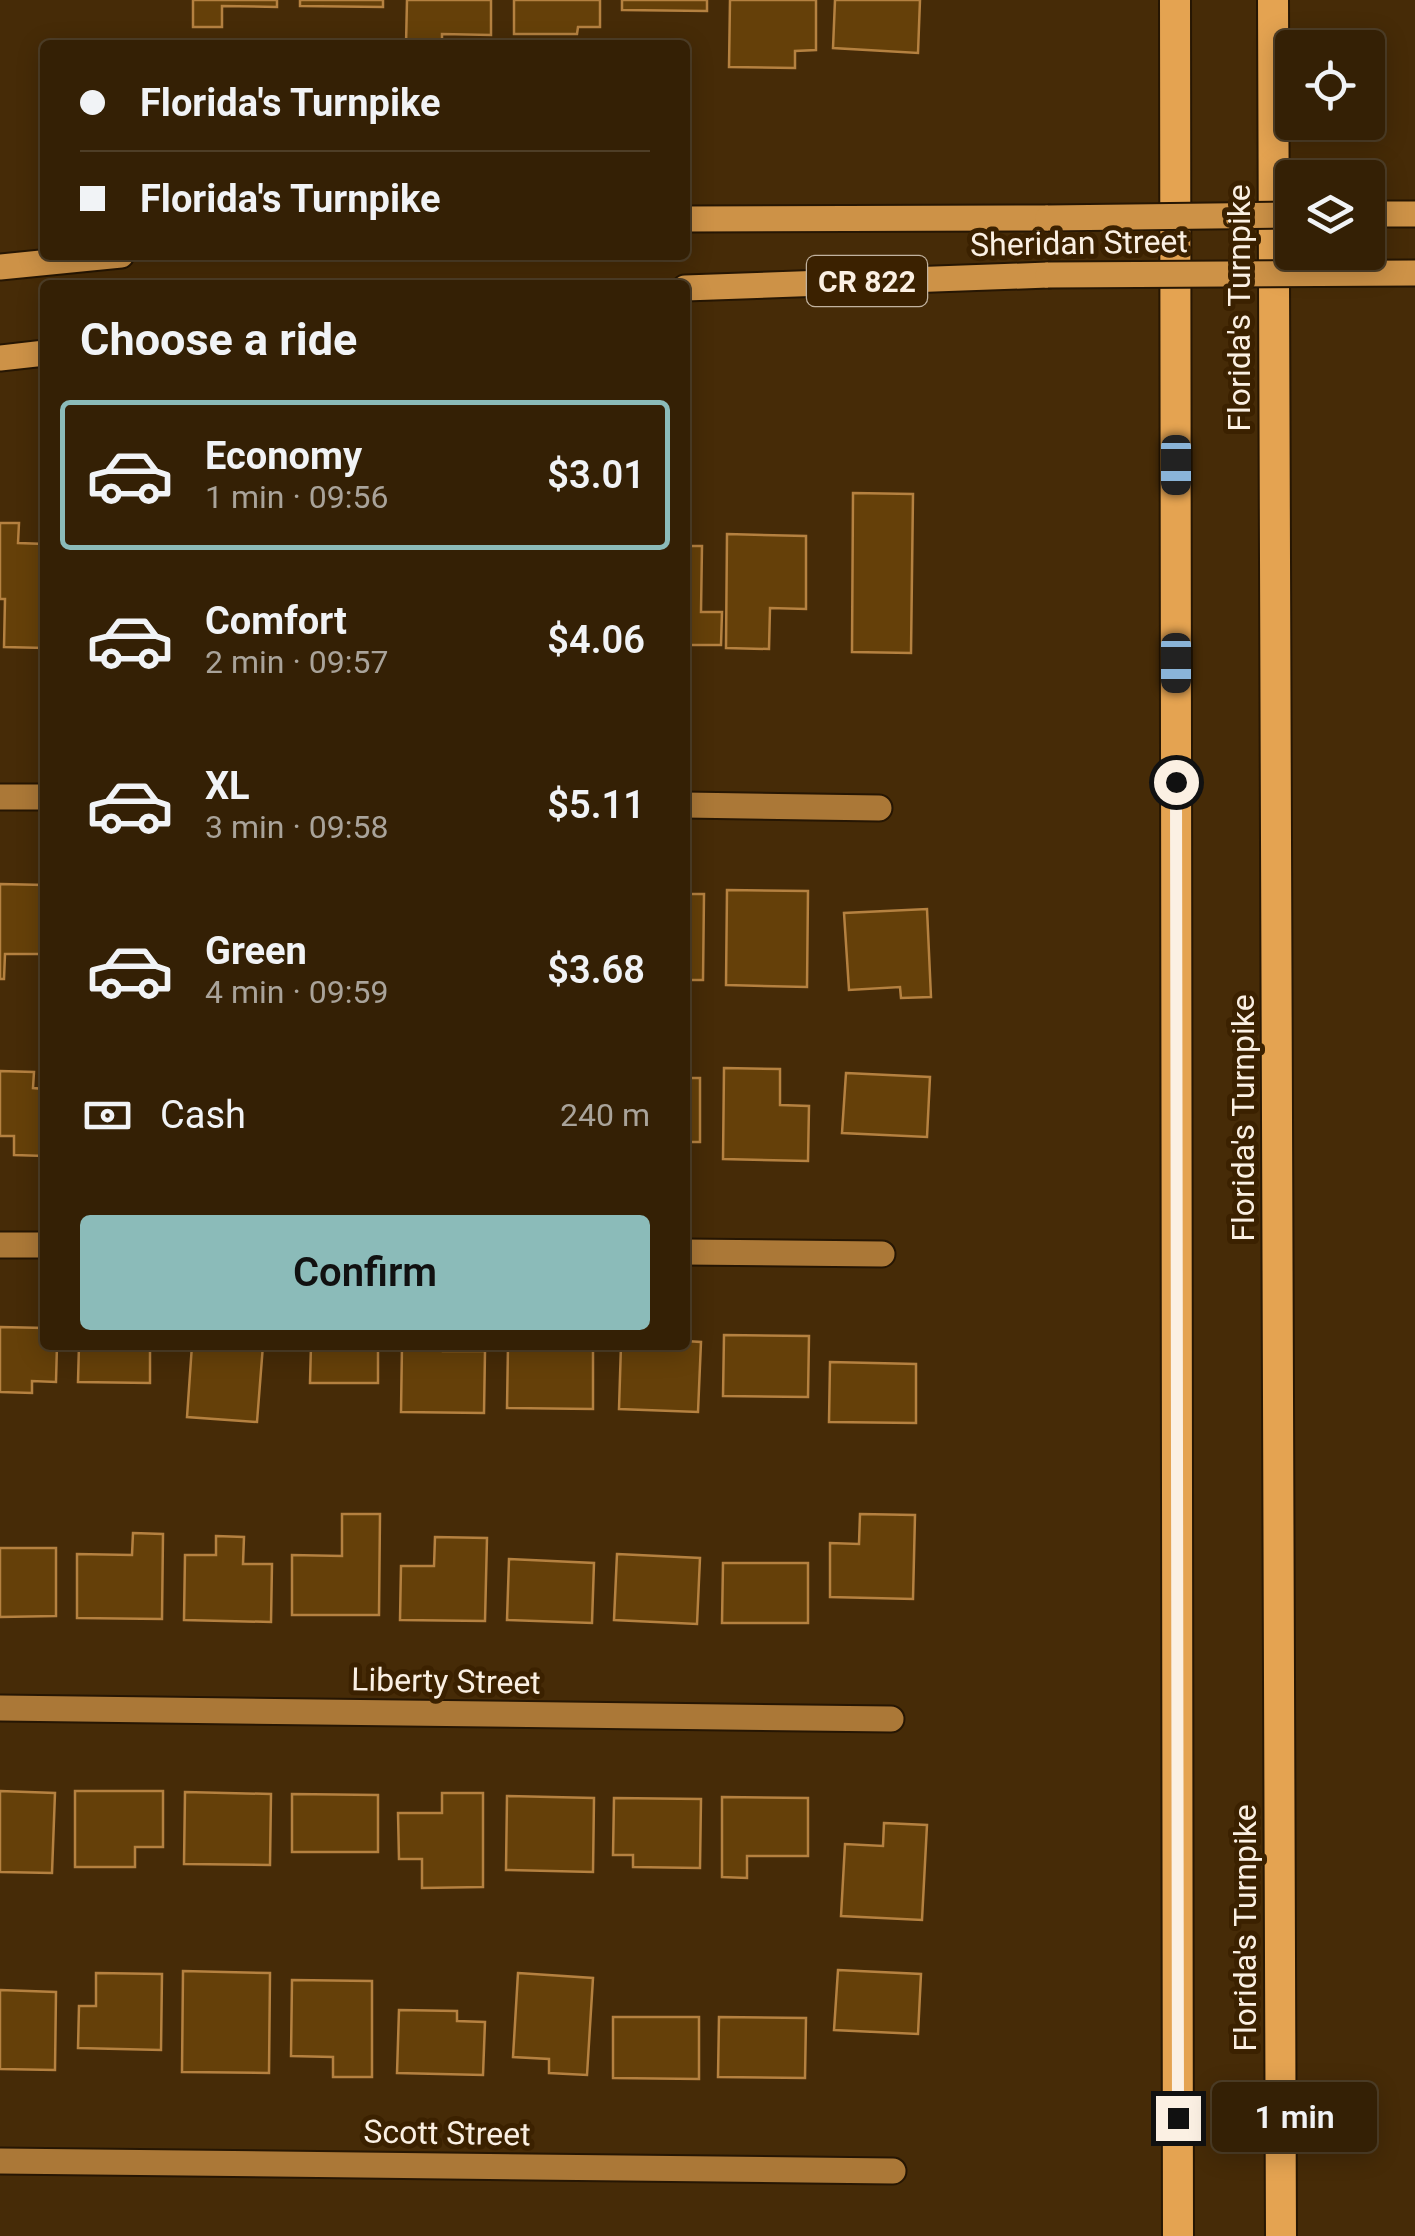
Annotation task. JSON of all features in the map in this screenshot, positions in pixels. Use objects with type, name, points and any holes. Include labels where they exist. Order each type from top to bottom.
[{"type":"highway","name":"Florida's Turnpike","points":[[1175,0],[1178,2236]]},
{"type":"highway","name":"Florida's Turnpike","points":[[1273,0],[1280,2236]]},
{"type":"main road","points":[[1385,214],[1415,214]]},
{"type":"main road","name":"Sheridan Street","points":[[690,219],[1275,215]]},
{"type":"main road","points":[[0,267],[71,260]]},
{"type":"main road","name":"Sheridan Street","points":[[690,288],[1048,274],[1415,273]]},
{"type":"main road","points":[[0,358],[40,354]]},
{"type":"street","points":[[0,797],[40,798]]},
{"type":"street","points":[[690,805],[880,808]]},
{"type":"street","points":[[0,1245],[40,1245]]},
{"type":"street","points":[[690,1252],[882,1254]]},
{"type":"street","name":"Liberty Street","points":[[0,1708],[891,1720]]},
{"type":"street","name":"Scott Street","points":[[0,2161],[893,2171]]},
{"type":"building","points":[[193,0],[277,0],[277,7],[222,6],[222,27],[193,27]]},
{"type":"building","points":[[300,0],[383,0],[383,7],[300,6]]},
{"type":"building","points":[[407,0],[491,0],[491,35],[442,34],[442,40],[406,40]]},
{"type":"building","points":[[514,0],[600,0],[600,27],[578,27],[577,34],[514,34]]},
{"type":"building","points":[[622,0],[707,0],[707,11],[622,10]]},
{"type":"building","points":[[730,0],[816,0],[816,50],[795,51],[795,68],[729,67]]},
{"type":"building","points":[[835,0],[920,0],[918,53],[833,48]]},
{"type":"building","points":[[853,493],[913,494],[911,653],[852,652]]},
{"type":"building","points":[[0,523],[19,523],[18,543],[40,544],[40,648],[4,647],[5,599],[0,599]]},
{"type":"building","points":[[727,534],[806,536],[806,609],[770,608],[769,649],[726,648]]},
{"type":"building","points":[[690,546],[702,546],[701,612],[722,612],[721,645],[690,645]]},
{"type":"building","points":[[0,884],[40,885],[40,954],[5,954],[4,979],[0,979]]},
{"type":"building","points":[[727,890],[808,891],[807,987],[726,985]]},
{"type":"building","points":[[690,894],[704,894],[703,980],[690,980]]},
{"type":"building","points":[[927,909],[931,997],[901,998],[900,987],[849,990],[844,913]]},
{"type":"building","points":[[724,1068],[780,1069],[780,1105],[809,1106],[808,1161],[723,1159]]},
{"type":"building","points":[[0,1071],[34,1072],[33,1088],[40,1089],[40,1156],[14,1155],[14,1136],[0,1136]]},
{"type":"building","points":[[846,1073],[930,1077],[927,1137],[842,1133]]},
{"type":"building","points":[[690,1078],[700,1078],[700,1142],[690,1142]]},
{"type":"building","points":[[0,1327],[40,1328],[40,1350],[57,1350],[56,1382],[32,1381],[32,1393],[0,1392]]},
{"type":"building","points":[[724,1335],[809,1336],[808,1397],[723,1396]]},
{"type":"building","points":[[690,1341],[701,1342],[698,1412],[619,1409],[621,1350],[690,1350]]},
{"type":"building","points":[[79,1350],[150,1350],[150,1383],[78,1382]]},
{"type":"building","points":[[192,1350],[263,1350],[257,1422],[187,1417]]},
{"type":"building","points":[[311,1350],[378,1350],[378,1383],[310,1383]]},
{"type":"building","points":[[402,1350],[485,1351],[484,1413],[401,1412]]},
{"type":"building","points":[[508,1350],[593,1350],[593,1409],[507,1408]]},
{"type":"building","points":[[830,1362],[916,1364],[916,1423],[829,1422]]},
{"type":"building","points":[[342,1514],[380,1514],[379,1615],[292,1615],[292,1555],[342,1556]]},
{"type":"building","points":[[860,1514],[915,1515],[913,1599],[830,1597],[830,1543],[859,1544]]},
{"type":"building","points":[[133,1533],[163,1534],[162,1619],[77,1618],[77,1554],[132,1555]]},
{"type":"building","points":[[216,1536],[244,1537],[243,1564],[272,1564],[271,1622],[184,1620],[185,1555],[216,1555]]},
{"type":"building","points":[[435,1537],[487,1538],[485,1621],[400,1620],[401,1566],[434,1566]]},
{"type":"building","points":[[0,1548],[56,1548],[56,1616],[0,1617]]},
{"type":"building","points":[[617,1554],[700,1558],[697,1624],[614,1620]]},
{"type":"building","points":[[509,1559],[594,1563],[592,1623],[507,1620]]},
{"type":"building","points":[[723,1563],[808,1563],[808,1623],[722,1623]]},
{"type":"building","points":[[0,1791],[55,1793],[52,1873],[0,1872]]},
{"type":"building","points":[[75,1791],[163,1791],[163,1847],[135,1847],[135,1867],[75,1867]]},
{"type":"building","points":[[185,1792],[271,1794],[270,1865],[184,1864]]},
{"type":"building","points":[[442,1793],[483,1793],[483,1887],[422,1888],[422,1859],[399,1859],[398,1813],[442,1813]]},
{"type":"building","points":[[292,1794],[378,1795],[378,1852],[292,1852]]},
{"type":"building","points":[[507,1796],[594,1798],[593,1872],[506,1870]]},
{"type":"building","points":[[722,1797],[808,1798],[808,1856],[747,1856],[747,1878],[722,1877]]},
{"type":"building","points":[[614,1798],[701,1799],[700,1868],[633,1867],[633,1855],[613,1855]]},
{"type":"building","points":[[884,1823],[927,1825],[922,1920],[841,1916],[845,1844],[883,1846]]},
{"type":"building","points":[[838,1970],[921,1974],[918,2034],[834,2030]]},
{"type":"building","points":[[183,1971],[270,1973],[269,2073],[182,2072]]},
{"type":"building","points":[[96,1973],[162,1974],[161,2050],[78,2048],[79,2006],[96,2006]]},
{"type":"building","points":[[518,1973],[593,1978],[587,2075],[549,2073],[549,2059],[513,2057]]},
{"type":"building","points":[[292,1980],[372,1981],[372,2077],[333,2077],[333,2057],[291,2056]]},
{"type":"building","points":[[0,1990],[56,1992],[55,2070],[0,2069]]},
{"type":"building","points":[[399,2010],[457,2011],[457,2021],[485,2022],[483,2075],[397,2073]]},
{"type":"building","points":[[613,2017],[699,2017],[699,2079],[613,2078]]},
{"type":"building","points":[[719,2017],[806,2018],[805,2078],[718,2077]]},
{"type":"route","points":[[1176,782],[1178,2118]]}]
